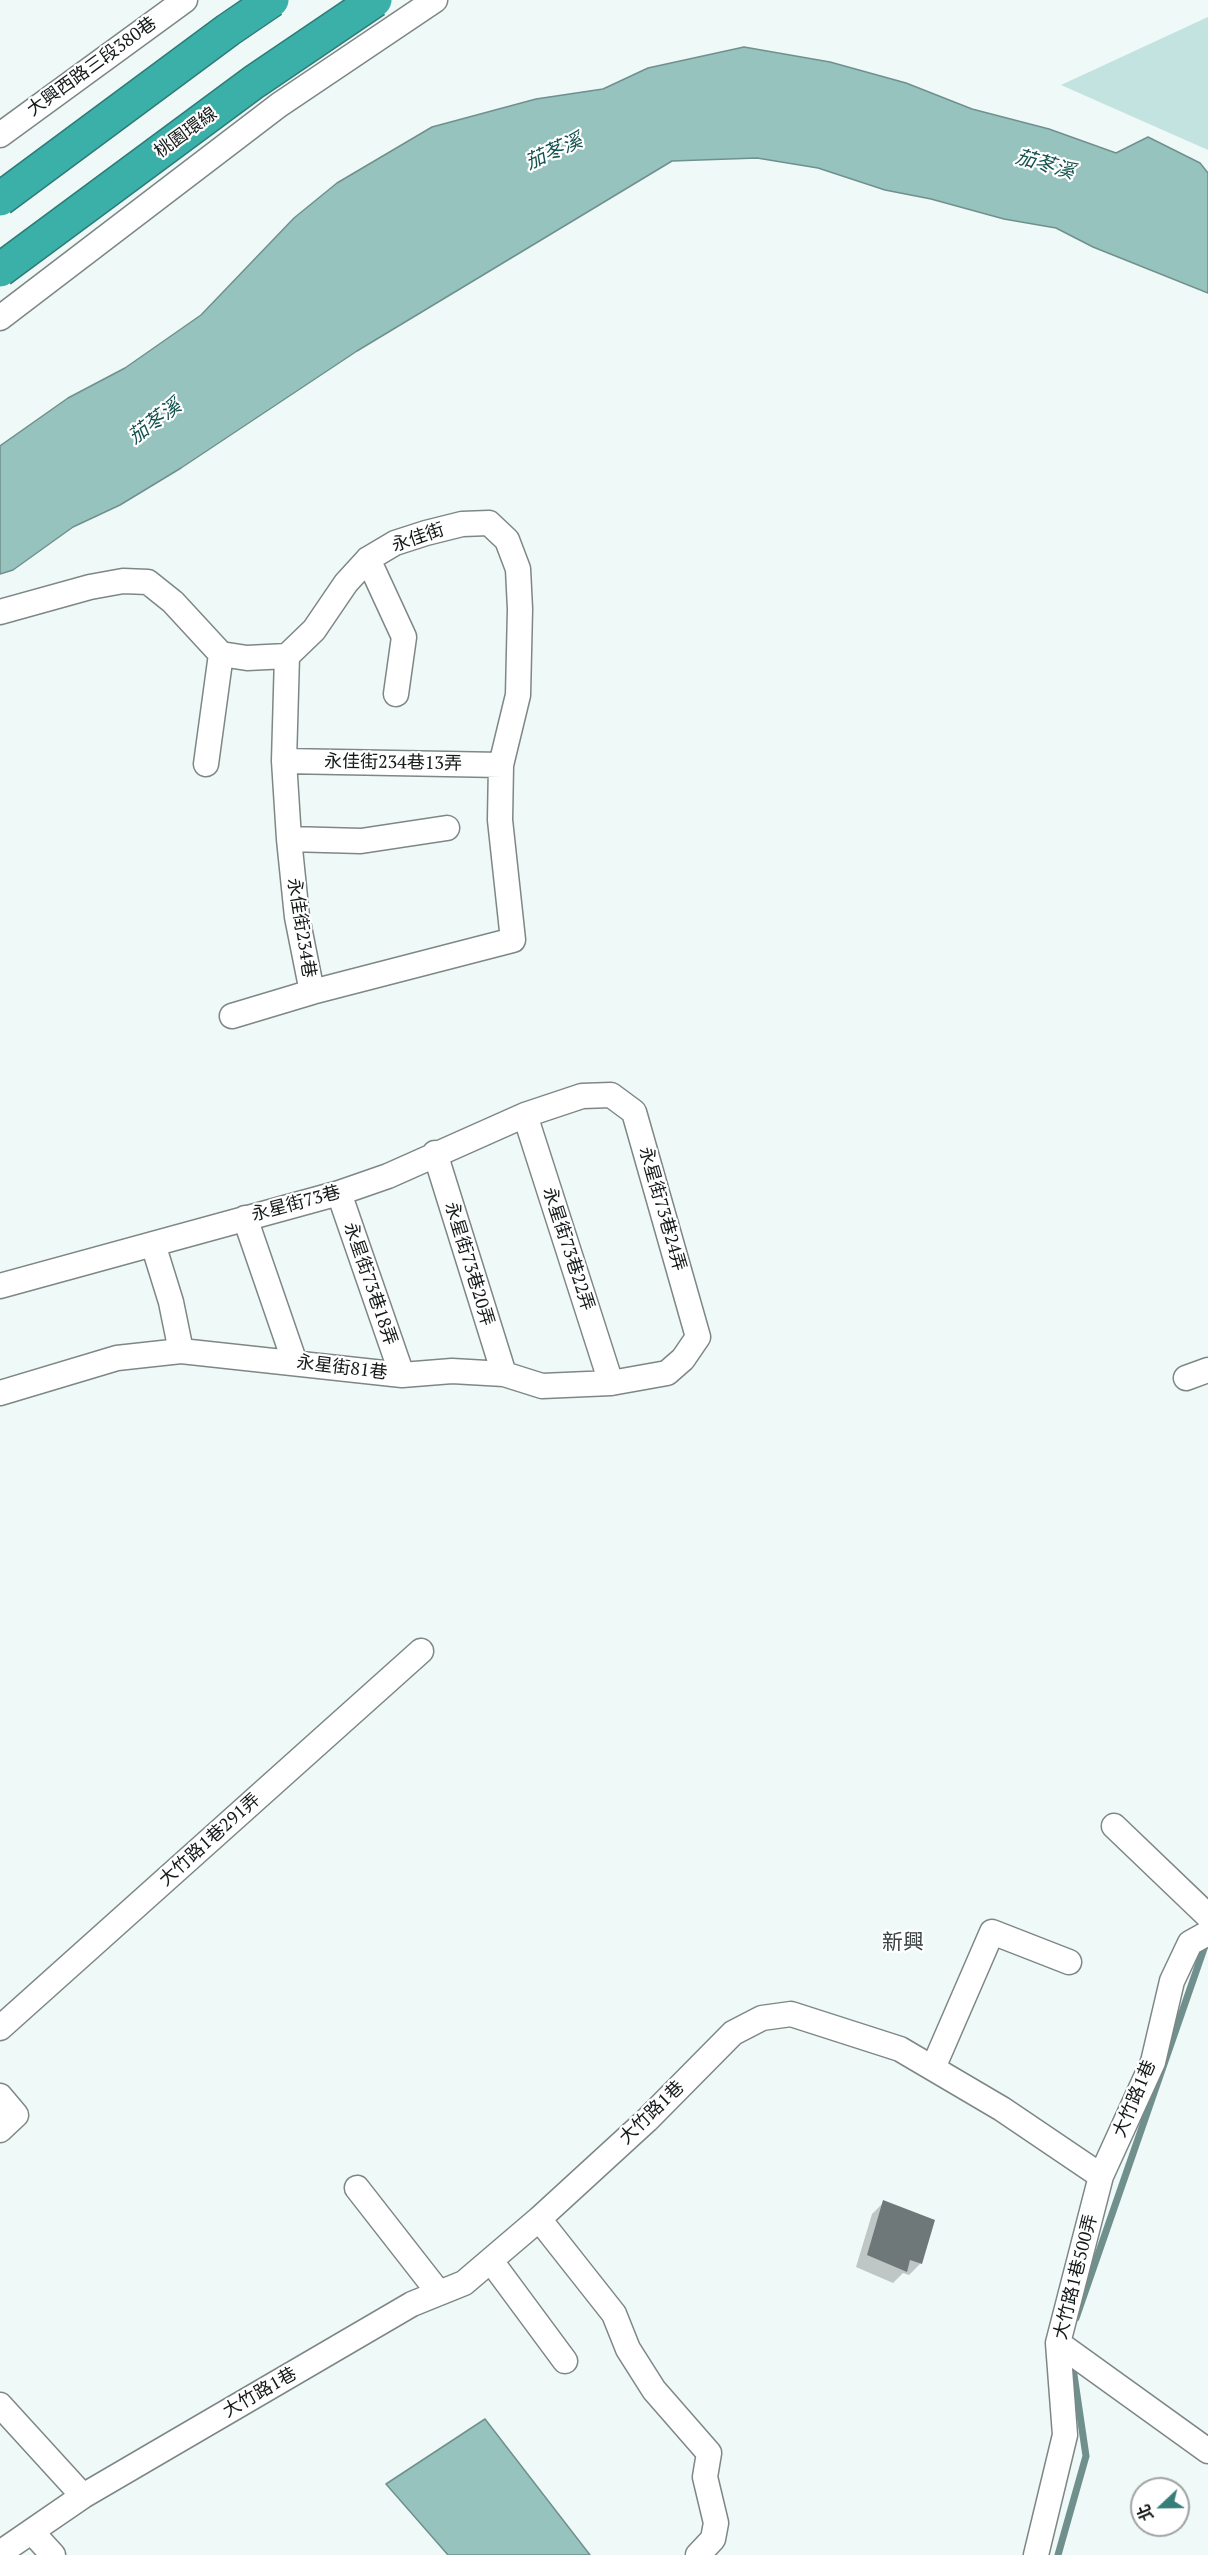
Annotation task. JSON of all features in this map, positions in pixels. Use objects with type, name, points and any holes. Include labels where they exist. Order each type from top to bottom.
[{"type":"highway","points":[[0,200],[228,30],[272,0]]},
{"type":"highway","name":"桃園環線","points":[[0,270],[254,82],[375,0]]},
{"type":"street","name":"大興西路三段380巷","points":[[0,135],[185,0]]},
{"type":"street","points":[[0,318],[279,105],[435,0]]},
{"type":"street","name":"永佳街","points":[[287,656],[314,630],[346,583],[368,559],[395,543],[462,524],[489,523],[507,540],[518,569],[520,609],[518,694],[501,765],[500,819],[513,940]]},
{"type":"street","points":[[368,559],[404,637],[396,694]]},
{"type":"street","points":[[0,612],[90,587],[123,581],[148,582],[173,602],[221,654],[247,658],[287,656]]},
{"type":"street","points":[[206,764],[221,654]]},
{"type":"street","name":"永佳街234巷","points":[[287,656],[284,761],[289,839],[297,918],[312,992],[513,940]]},
{"type":"street","name":"永佳街234巷13弄","points":[[284,761],[501,765]]},
{"type":"street","points":[[289,839],[361,841],[447,828]]},
{"type":"street","points":[[232,1016],[312,992]]},
{"type":"street","name":"永星街73巷24弄","points":[[582,1096],[611,1095],[634,1112],[698,1337],[683,1359]]},
{"type":"street","name":"永星街73巷","points":[[0,1286],[339,1193],[388,1176],[435,1153],[525,1115],[582,1096]]},
{"type":"street","name":"永星街73巷22弄","points":[[525,1115],[611,1383]]},
{"type":"street","name":"永星街73巷20弄","points":[[435,1153],[504,1374]]},
{"type":"street","name":"永星街73巷18弄","points":[[339,1193],[402,1375]]},
{"type":"street","points":[[245,1218],[295,1363]]},
{"type":"street","points":[[153,1244],[171,1302],[181,1351]]},
{"type":"street","name":"永星街81巷","points":[[0,1392],[117,1358],[181,1351],[402,1375],[452,1371],[504,1374],[542,1386],[611,1383],[667,1372],[683,1359]]},
{"type":"street","name":"大竹路1巷291弄","points":[[0,2028],[421,1651]]},
{"type":"street","points":[[1114,1826],[1206,1928]]},
{"type":"street","name":"大竹路1巷","points":[[0,2553],[83,2496],[412,2304],[464,2283],[539,2219],[647,2120],[733,2033],[762,2018],[791,2014],[832,2025],[900,2049],[1002,2109],[1101,2176],[1153,2062],[1172,1981],[1190,1943],[1206,1928]]},
{"type":"street","points":[[933,2068],[992,1932],[1069,1962]]},
{"type":"street","points":[[0,2096],[16,2115],[0,2130]]},
{"type":"street","name":"大竹路1巷500弄","points":[[1036,2555],[1065,2434],[1058,2343],[1101,2176]]},
{"type":"street","points":[[357,2187],[439,2293]]},
{"type":"street","points":[[539,2219],[614,2314],[628,2349],[654,2390],[709,2453],[705,2477],[717,2523],[713,2539],[698,2555]]},
{"type":"street","points":[[491,2261],[564,2361]]},
{"type":"street","points":[[1058,2343],[1208,2451]]},
{"type":"street","points":[[0,2406],[83,2496]]},
{"type":"street","points":[[32,2532],[53,2555]]},
{"type":"shaded area","points":[[1208,17],[1208,150],[1061,85]]},
{"type":"water","name":"茄苳溪","points":[[744,47],[830,62],[906,83],[972,109],[1049,129],[1116,153],[1148,137],[1200,163],[1208,173],[1208,293],[1093,247],[1056,228],[1004,219],[931,199],[885,190],[818,168],[757,158],[672,161],[357,351],[181,468],[120,505],[73,527],[13,570],[0,574],[0,446],[68,398],[125,368],[201,315],[294,218],[337,183],[432,127],[536,99],[603,89],[648,68]]},
{"type":"water","points":[[485,2419],[590,2555],[448,2555],[386,2484]]},
{"type":"building","points":[[883,2200],[935,2220],[922,2264],[910,2260],[907,2272],[867,2255]]},
{"type":"waterway","points":[[1076,2318],[1207,1940]]},
{"type":"waterway","points":[[1058,2555],[1086,2456],[1072,2361]]},
{"type":"district","name":"新興","points":[[903,1943]]}]
